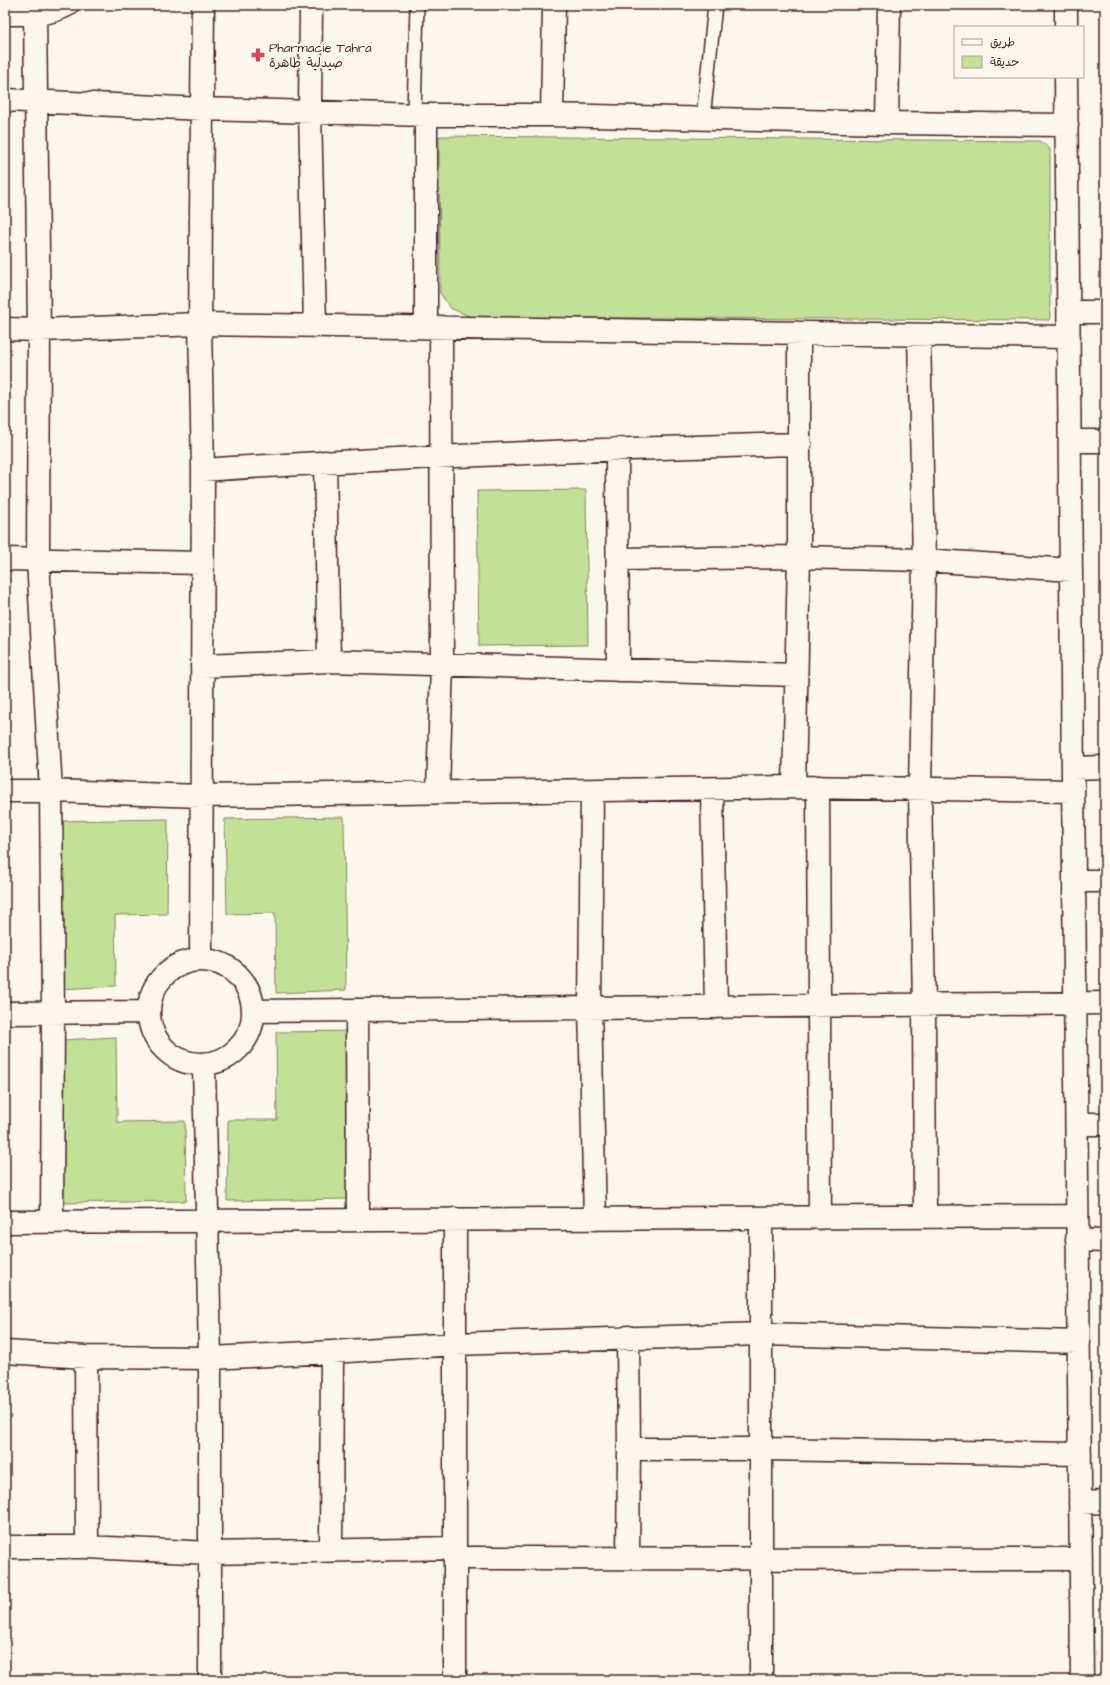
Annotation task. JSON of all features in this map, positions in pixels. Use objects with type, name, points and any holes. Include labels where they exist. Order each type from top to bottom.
[{"type":"street","points":[[5,14],[35,14],[56,11],[67,5]]},
{"type":"street","points":[[201,960],[203,470],[200,324],[203,5]]},
{"type":"street","points":[[311,5],[310,111],[315,325]]},
{"type":"street","points":[[552,115],[554,5]]},
{"type":"street","points":[[887,123],[889,5]]},
{"type":"street","points":[[1066,5],[1066,26]]},
{"type":"street","points":[[35,14],[40,330],[38,560],[51,791],[53,1012],[52,1222]]},
{"type":"street","points":[[1066,78],[1082,1680]]},
{"type":"street","points":[[5,100],[36,100],[203,109],[887,123],[1067,125]]},
{"type":"street","points":[[420,114],[441,458],[442,664],[438,792]]},
{"type":"street","points":[[1069,312],[1105,312]]},
{"type":"street","points":[[5,330],[200,324],[1069,337]]},
{"type":"street","points":[[794,787],[799,557],[799,333]]},
{"type":"street","points":[[919,335],[924,560],[920,790],[924,1005],[925,1217]]},
{"type":"street","points":[[1070,441],[1105,441]]},
{"type":"street","points":[[203,470],[325,462],[617,449],[800,444]]},
{"type":"street","points":[[617,449],[618,670]]},
{"type":"street","points":[[325,462],[329,661]]},
{"type":"street","points":[[618,560],[799,557],[924,560],[1071,570]]},
{"type":"street","points":[[5,559],[202,563]]},
{"type":"street","points":[[202,666],[329,661],[796,675]]},
{"type":"street","points":[[1073,768],[1105,768]]},
{"type":"street","points":[[5,791],[202,796],[794,787],[1073,791]]},
{"type":"street","points":[[818,787],[820,1218]]},
{"type":"street","points":[[712,789],[716,1007]]},
{"type":"street","points":[[592,791],[590,1008],[595,1219]]},
{"type":"street","points":[[1074,882],[1105,881]]},
{"type":"street","points":[[201,960],[217,962],[231,969],[243,981],[250,995],[253,1011],[251,1027],[244,1041],[234,1053],[220,1061],[204,1064],[187,1062],[172,1055],[160,1043],[152,1028],[149,1012],[152,995],[159,981],[185,962],[201,960]]},
{"type":"street","points":[[253,1011],[1105,1003]]},
{"type":"street","points":[[357,1010],[358,1220]]},
{"type":"street","points":[[5,1013],[149,1012]]},
{"type":"street","points":[[204,1064],[210,1358],[210,1680]]},
{"type":"street","points":[[1077,1124],[1105,1124]]},
{"type":"street","points":[[5,1222],[1077,1216]]},
{"type":"street","points":[[761,1218],[761,1680]]},
{"type":"street","points":[[455,1219],[455,1680]]},
{"type":"street","points":[[1077,1240],[1105,1241]]},
{"type":"street","points":[[5,1352],[86,1357],[210,1358],[455,1344],[628,1337],[761,1334],[1079,1342]]},
{"type":"street","points":[[628,1337],[628,1557]]},
{"type":"street","points":[[331,1550],[332,1352]]},
{"type":"street","points":[[86,1357],[87,1547]]},
{"type":"street","points":[[629,1449],[761,1449],[1080,1454]]},
{"type":"street","points":[[1080,1503],[1105,1502]]},
{"type":"street","points":[[5,1547],[87,1547],[210,1553],[331,1550],[761,1559],[1081,1559]]},
{"type":"lane","points":[[417,5],[420,114]]},
{"type":"lane","points":[[703,119],[715,5]]},
{"type":"shaded area","points":[[1100,5],[1105,5],[1105,294],[1098,294]]},
{"type":"green space","points":[[439,136],[1040,141],[1050,149],[1050,320],[471,317],[450,308],[440,293]]},
{"type":"green space","points":[[586,490],[588,645],[479,646],[477,491]]},
{"type":"green space","points":[[344,817],[346,990],[276,993],[275,913],[227,914],[225,819]]},
{"type":"green space","points":[[168,819],[167,914],[115,915],[116,986],[61,989],[59,821]]},
{"type":"green space","points":[[347,1031],[349,1199],[227,1201],[228,1120],[277,1120],[276,1032]]},
{"type":"green space","points":[[116,1037],[117,1122],[185,1121],[186,1201],[63,1203],[61,1040]]},
{"type":"place","name":"Pharmacie Tahra صيدلية طاهرة","points":[[258,55]]}]
